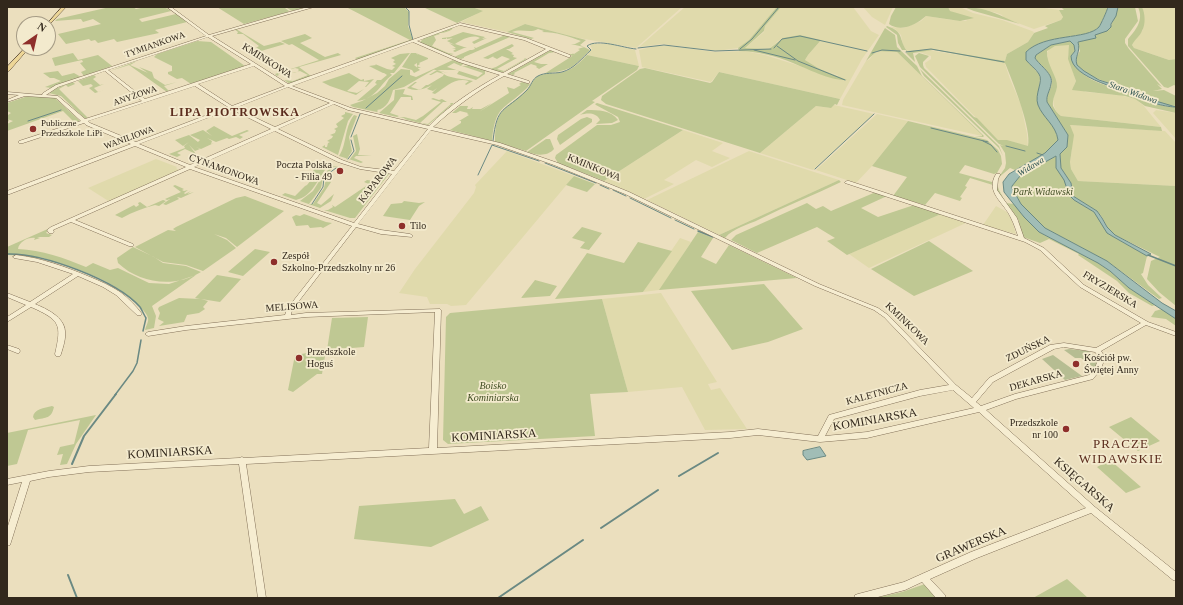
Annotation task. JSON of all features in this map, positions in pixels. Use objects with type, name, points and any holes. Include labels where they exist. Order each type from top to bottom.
[{"type":"main road","points":[[56,16],[64,7]]},
{"type":"main road","points":[[7,70],[20,56]]},
{"type":"street","name":"KMINKOWA","points":[[169,7],[209,36],[288,86],[333,103],[498,144],[545,160],[627,193],[817,285],[876,309],[904,333],[952,388],[980,409]]},
{"type":"street","name":"TYMIANKOWA","points":[[7,101],[25,94],[44,94],[55,87],[108,71],[209,36],[312,7]]},
{"type":"street","name":"WANILIOWA","points":[[7,193],[288,86],[414,42],[460,24],[514,36],[550,48]]},
{"type":"street","points":[[414,42],[450,57],[528,82]]},
{"type":"street","points":[[550,48],[569,56]]},
{"type":"street","name":"KAPAROWA","points":[[288,316],[289,310],[430,128],[462,101],[502,74],[550,48]]},
{"type":"street","name":"ANYŻOWA","points":[[21,142],[253,65]]},
{"type":"street","points":[[108,71],[145,101]]},
{"type":"street","points":[[195,84],[232,108],[347,164],[396,173]]},
{"type":"street","points":[[7,93],[25,94]]},
{"type":"street","name":"CYNAMONOWA","points":[[44,94],[58,98],[84,122],[190,167],[355,225],[381,232],[410,236]]},
{"type":"street","points":[[51,232],[49,231],[71,220],[333,103]]},
{"type":"street","points":[[998,175],[994,190],[1014,218],[1021,238]]},
{"type":"street","name":"FRYZJERSKA","points":[[847,182],[1021,238],[1042,249],[1082,286],[1146,323],[1176,334]]},
{"type":"street","points":[[71,220],[131,245]]},
{"type":"street","points":[[16,258],[26,258],[52,265],[115,292],[125,299],[139,314]]},
{"type":"street","points":[[7,320],[76,275]]},
{"type":"street","points":[[7,296],[53,316],[60,324],[62,335],[58,354]]},
{"type":"street","name":"MELISOWA","points":[[148,334],[288,316],[438,310],[433,450]]},
{"type":"street","points":[[1097,350],[1146,323]]},
{"type":"street","name":"ZDUŃSKA","points":[[971,402],[991,380],[1052,347],[1064,345],[1097,350]]},
{"type":"street","points":[[7,347],[17,351]]},
{"type":"street","name":"DEKARSKA","points":[[980,409],[1030,393],[1091,377],[1098,369],[1102,357],[1097,350]]},
{"type":"street","name":"KALETNICZA","points":[[820,439],[831,417],[920,393],[952,388]]},
{"type":"street","name":"KOMINIARSKA","points":[[7,482],[72,470],[730,435],[758,432],[820,439],[867,435],[980,409]]},
{"type":"street","name":"KSIĘGARSKA","points":[[980,409],[1092,509],[1176,577]]},
{"type":"street","points":[[242,460],[262,598]]},
{"type":"street","points":[[7,542],[27,478]]},
{"type":"street","name":"GRAWERSKA","points":[[858,598],[905,586],[974,555],[1092,509]]},
{"type":"street","points":[[924,578],[942,598]]},
{"type":"shaded area","points":[[472,7],[682,7],[636,48],[579,38],[525,24],[507,32],[461,22],[482,11]]},
{"type":"shaded area","points":[[685,7],[777,7],[749,40],[738,48],[717,51],[662,44],[639,47]]},
{"type":"shaded area","points":[[781,7],[853,7],[871,31],[879,35],[862,59],[840,99],[719,72],[711,82],[642,67],[639,50],[656,46],[671,46],[715,52],[744,51],[765,55],[844,80],[837,75],[818,68],[805,60],[821,40],[800,35],[778,41],[769,49],[745,48],[764,32],[765,26]]},
{"type":"shaded area","points":[[863,7],[893,7],[885,25],[872,17]]},
{"type":"shaded area","points":[[948,7],[960,7],[973,13],[1002,20],[1034,32],[1028,42],[1007,54],[1005,61],[1003,61],[932,49],[907,51],[903,45],[901,35],[895,29],[890,27],[904,28],[921,21],[926,16],[967,21],[962,16],[950,11]]},
{"type":"shaded area","points":[[973,7],[1037,7],[1059,10],[1063,17],[1061,20],[1034,29],[1004,18],[1002,15],[997,13]]},
{"type":"shaded area","points":[[1142,7],[1176,7],[1176,59],[1169,60],[1134,48],[1132,45],[1134,40],[1143,30],[1144,15]]},
{"type":"shaded area","points":[[609,44],[635,50],[639,66],[587,55],[592,49],[590,45]]},
{"type":"shaded area","points":[[1066,44],[1069,45],[1070,48],[1068,55],[1076,81],[1074,85],[1086,92],[1119,95],[1135,99],[1143,105],[1161,127],[1061,116],[1056,111],[1054,106],[1053,99],[1057,88],[1048,62],[1047,53],[1049,49],[1055,46]]},
{"type":"shaded area","points":[[880,50],[897,52],[982,136],[842,105],[843,100],[866,61],[870,59],[874,53]]},
{"type":"shaded area","points":[[928,50],[1006,63],[1005,64],[1010,79],[1021,105],[1028,147],[1007,140],[998,140],[926,67],[925,63],[931,59],[931,56],[919,52]]},
{"type":"shaded area","points":[[834,105],[874,114],[813,170],[760,153],[816,106],[830,108]]},
{"type":"shaded area","points":[[1156,110],[1176,113],[1176,139],[1153,113]]},
{"type":"shaded area","points":[[877,114],[908,121],[872,166],[856,183],[816,170]]},
{"type":"shaded area","points":[[1069,125],[1165,131],[1176,143],[1176,186],[1078,181],[1071,169],[1070,162],[1072,149]]},
{"type":"shaded area","points":[[683,130],[723,143],[712,151],[730,158],[712,167],[696,160],[664,180],[674,184],[644,199],[604,181]]},
{"type":"shaded area","points":[[507,151],[574,176],[466,305],[451,306],[447,304],[430,304],[427,297],[399,293],[415,269],[474,193],[476,187],[475,185]]},
{"type":"shaded area","points":[[749,151],[839,180],[719,235],[647,200]]},
{"type":"shaded area","points":[[156,159],[177,167],[176,168],[179,170],[183,170],[110,202],[88,188]]},
{"type":"shaded area","points":[[996,206],[1007,212],[1012,221],[1016,234],[983,225]]},
{"type":"shaded area","points":[[941,214],[968,222],[869,268],[849,254]]},
{"type":"shaded area","points":[[680,238],[691,242],[661,289],[643,292]]},
{"type":"shaded area","points":[[661,293],[717,382],[708,384],[711,390],[720,388],[747,429],[705,430],[682,387],[628,392],[602,299]]},
{"type":"green space","points":[[110,7],[133,7],[136,9],[145,7],[163,7],[171,11],[139,19],[142,22],[176,14],[187,22],[155,30],[159,33],[117,42],[114,39],[98,43],[95,40],[91,41],[89,39],[66,44],[58,34],[101,24],[93,19],[83,22],[81,19],[56,21],[57,19]]},
{"type":"green space","points":[[217,7],[304,8],[292,11],[285,8],[289,11],[288,12],[244,24]]},
{"type":"green space","points":[[346,7],[404,7],[409,12],[408,26],[413,40],[358,60],[355,58],[410,40]]},
{"type":"green space","points":[[423,7],[472,7],[483,11],[457,23]]},
{"type":"green space","points":[[781,7],[765,26],[764,31],[745,48],[769,49],[783,38],[800,35],[821,40],[805,60],[818,68],[847,80],[827,77],[787,60],[773,56],[739,51],[738,48],[749,40],[776,8]]},
{"type":"green space","points":[[896,7],[948,7],[950,11],[974,18],[960,21],[926,16],[914,24],[904,28],[899,28],[889,24]]},
{"type":"green space","points":[[964,7],[987,10],[1020,24],[974,11]]},
{"type":"green space","points":[[1061,7],[1108,7],[1099,27],[1093,31],[1044,42],[1034,46],[1026,52],[1026,60],[1039,74],[1040,78],[1038,106],[1053,126],[1058,140],[1049,150],[1038,157],[1015,170],[1010,168],[998,178],[1005,168],[1006,163],[1005,153],[1000,145],[1004,146],[999,144],[920,67],[915,56],[919,53],[929,56],[923,62],[924,68],[998,140],[1007,140],[1028,146],[1027,128],[1024,117],[1005,63],[933,50],[913,53],[915,62],[906,53],[909,53],[906,52],[906,50],[902,50],[898,43],[897,35],[886,27],[893,28],[899,33],[907,51],[932,49],[1005,61],[1007,54],[1028,42],[1034,33],[1048,28],[1045,26],[1061,20],[1063,17],[1059,10],[1064,10]]},
{"type":"green space","points":[[1118,7],[1135,7],[1138,21],[1125,39],[1125,43],[1162,87],[1157,84],[1162,89],[1153,91],[1164,90],[1176,96],[1176,106],[1160,103],[1141,94],[1105,82],[1090,75],[1077,65],[1076,58],[1080,51],[1078,42],[1096,37],[1095,35],[1111,26]]},
{"type":"green space","points":[[1138,7],[1142,7],[1145,19],[1141,33],[1132,45],[1134,48],[1169,60],[1176,59],[1176,86],[1174,85],[1168,88],[1164,87],[1128,46],[1128,39],[1140,20],[1140,12]]},
{"type":"green space","points":[[525,24],[586,40],[580,45],[584,47],[571,44],[581,41],[562,35],[542,32],[544,31],[538,29],[532,31],[512,32],[534,38],[531,39],[507,32]]},
{"type":"green space","points":[[453,27],[450,31],[439,33],[440,34],[434,36],[436,40],[432,46],[454,54],[449,55],[451,56],[419,43],[426,36]]},
{"type":"green space","points":[[885,28],[895,35],[897,47],[917,66],[922,76],[984,136],[983,137],[975,136],[982,135],[897,52],[877,51],[866,61]]},
{"type":"green space","points":[[234,29],[236,29],[264,46],[280,42],[285,44],[261,51],[256,48],[259,46],[243,34],[237,34],[238,32]]},
{"type":"green space","points":[[463,32],[485,37],[482,39],[487,38],[474,44],[472,42],[480,38],[471,37],[464,39],[455,44],[467,48],[455,52],[453,51],[456,49],[452,48],[456,48],[449,43],[455,45],[447,41],[453,38],[447,39],[447,37]]},
{"type":"green space","points":[[305,34],[312,38],[300,43],[325,57],[338,53],[341,55],[299,67],[311,76],[290,84],[284,80],[293,81],[308,75],[300,71],[297,72],[299,69],[295,68],[278,74],[279,75],[277,76],[275,74],[319,60],[292,44],[289,45],[281,41]]},
{"type":"green space","points":[[502,35],[510,37],[464,58],[461,59],[454,57],[475,49],[474,47],[476,48],[503,36]]},
{"type":"green space","points":[[197,41],[211,42],[245,66],[191,84],[182,78],[177,79],[168,74],[168,72],[172,71],[172,66],[154,57],[157,54]]},
{"type":"green space","points":[[1070,41],[1074,45],[1075,51],[1071,56],[1081,72],[1087,77],[1103,84],[1143,96],[1154,103],[1163,106],[1176,107],[1176,113],[1145,106],[1135,99],[1125,96],[1072,90],[1076,81],[1068,59],[1069,45],[1055,46],[1047,51],[1048,61],[1057,83],[1053,106],[1061,116],[1161,127],[1162,131],[1070,125],[1074,135],[1070,162],[1071,169],[1078,181],[1176,186],[1176,306],[1159,292],[1147,279],[1151,261],[1160,257],[1115,235],[1107,227],[1097,211],[1073,196],[1071,183],[1061,168],[1060,154],[1067,147],[1068,135],[1047,102],[1047,96],[1052,84],[1051,78],[1035,58],[1036,55],[1051,45]]},
{"type":"green space","points":[[512,44],[514,46],[506,49],[513,53],[511,54],[514,55],[513,57],[517,58],[497,69],[504,71],[525,59],[524,58],[527,59],[503,72],[491,70],[490,69],[510,59],[502,56],[497,59],[493,57],[494,56],[488,59],[483,58]]},
{"type":"green space","points":[[584,47],[590,50],[570,68],[544,74],[580,51],[572,56],[569,54],[574,54],[580,50],[578,49]]},
{"type":"green space","points":[[551,50],[555,52],[549,53],[534,62],[548,64],[539,69],[536,67],[537,66],[531,64],[513,75],[508,74]]},
{"type":"green space","points":[[73,53],[78,60],[98,55],[112,66],[84,76],[81,72],[86,70],[80,63],[83,62],[82,60],[55,66],[52,58]]},
{"type":"green space","points":[[410,53],[394,73],[383,73],[369,66],[376,65],[375,64],[392,70],[395,67],[392,66],[396,64],[393,62],[395,60],[391,58],[400,54]]},
{"type":"green space","points":[[411,53],[416,53],[418,55],[417,53],[428,58],[419,63],[420,64],[417,66],[421,68],[418,68],[420,70],[414,73],[412,70],[402,67]]},
{"type":"green space","points":[[587,55],[639,66],[637,70],[592,101],[595,102],[526,151],[495,142],[495,131],[499,116],[507,106],[527,90],[536,77],[543,74],[564,72],[575,66]]},
{"type":"green space","points":[[453,60],[494,73],[485,71],[485,74],[476,80],[457,74],[459,71],[456,70],[434,70],[435,69],[404,87],[393,90],[388,103],[383,108],[377,110],[377,112],[350,105],[362,101],[377,93],[385,86],[389,79],[401,69],[410,70],[410,75],[416,77]],"holes":[[[454,63],[461,66],[463,64],[468,66],[462,66],[483,73],[478,77],[447,67]]]},
{"type":"green space","points":[[137,61],[130,65],[148,73],[139,67],[152,72],[154,78],[165,85],[177,82],[164,86],[169,91],[167,92],[129,65],[110,71]]},
{"type":"green space","points":[[645,68],[710,83],[719,72],[840,99],[837,105],[835,104],[831,108],[816,106],[760,153],[606,104],[601,100],[602,96],[640,69]]},
{"type":"green space","points":[[920,69],[999,146],[1003,156],[999,148],[924,76]]},
{"type":"green space","points":[[437,70],[448,73],[439,71],[444,74],[437,72],[429,75]]},
{"type":"green space","points":[[58,71],[62,76],[74,73],[81,77],[51,88],[45,87],[61,81],[50,78],[43,73]]},
{"type":"green space","points":[[349,73],[361,80],[364,79],[364,81],[374,79],[366,87],[369,82],[359,81],[347,91],[357,93],[364,89],[356,95],[322,82]]},
{"type":"green space","points":[[384,73],[390,73],[392,75],[369,97],[357,101],[377,84],[375,83],[377,80],[381,80],[387,75]]},
{"type":"green space","points":[[444,74],[449,77],[473,81],[466,85],[465,84],[469,81],[459,80],[435,94],[432,93],[437,88],[433,91],[427,89],[432,85],[421,89]]},
{"type":"green space","points":[[94,75],[96,77],[93,79],[100,85],[104,84],[94,88],[98,92],[108,89],[95,93],[89,88],[93,86],[91,84],[83,86],[78,81]]},
{"type":"green space","points":[[73,82],[75,84],[68,87],[66,85],[59,89],[89,119],[84,118],[61,96],[49,93],[57,88]]},
{"type":"green space","points":[[417,82],[411,87],[419,90],[407,88]]},
{"type":"green space","points":[[522,82],[530,84],[498,114],[493,129],[492,141],[450,130],[461,123],[461,121],[459,121],[469,115],[467,114],[468,113],[460,111],[452,113],[460,106],[468,106],[467,109],[473,107],[472,109],[481,109],[492,103],[479,112],[509,93],[507,87],[514,89],[521,85],[519,84]]},
{"type":"green space","points":[[405,89],[403,94],[412,96],[413,100],[411,100],[411,97],[401,97],[390,113],[399,116],[397,117],[379,113],[394,100],[395,90]]},
{"type":"green space","points":[[28,96],[54,97],[80,121],[72,124],[74,122],[63,111],[7,131],[7,124],[13,121],[7,119],[7,112],[8,115],[11,113],[7,111],[7,103]]},
{"type":"green space","points":[[433,98],[439,100],[442,99],[447,102],[443,102],[420,123],[404,119],[405,118],[399,118],[404,117],[416,120],[423,116],[441,102],[431,99]]},
{"type":"green space","points":[[450,103],[454,103],[428,125],[420,123],[428,124],[451,104]]},
{"type":"green space","points":[[597,103],[683,130],[604,181],[558,163],[555,158],[556,155],[597,125],[611,125],[620,122],[618,117],[595,104]]},
{"type":"green space","points":[[587,110],[608,112],[618,120],[612,123],[596,124],[600,120],[594,114],[580,115]]},
{"type":"green space","points":[[345,112],[353,114],[348,121],[338,155],[322,147],[325,145],[325,147],[327,147],[328,143],[330,142],[327,141],[333,136],[330,135],[335,133],[336,130],[334,129],[338,127],[336,124],[344,118],[341,116],[345,114]]},
{"type":"green space","points":[[354,115],[357,116],[349,137],[352,151],[347,159],[339,156],[342,152],[349,125]]},
{"type":"green space","points":[[587,117],[592,119],[592,122],[560,145],[557,139],[558,135],[581,119]]},
{"type":"green space","points":[[908,121],[987,140],[998,150],[1001,156],[1002,164],[997,173],[994,174],[965,165],[959,173],[992,182],[993,185],[970,178],[965,186],[967,187],[960,197],[962,198],[960,201],[935,193],[925,205],[893,196],[907,177],[872,166]]},
{"type":"green space","points":[[214,126],[232,136],[247,130],[249,131],[239,135],[243,137],[240,139],[236,137],[229,139],[227,138],[216,142],[207,138],[212,141],[211,144],[214,143],[201,149],[196,147],[200,149],[195,151],[189,145],[196,154],[185,149],[177,153],[181,155],[177,157],[169,154],[185,148],[184,146],[189,142],[183,146],[175,140],[189,135],[198,142],[200,140],[190,135],[203,130],[212,136],[206,131]]},
{"type":"green space","points":[[357,134],[360,149],[358,155],[372,156],[356,156],[354,158],[363,162],[361,163],[348,159],[350,159],[356,151],[353,136]]},
{"type":"green space","points":[[546,139],[550,139],[554,149],[551,152],[541,155],[527,152]]},
{"type":"green space","name":"Park Widawski","points":[[1056,156],[1056,168],[1065,180],[1069,195],[1074,200],[1094,212],[1112,236],[1147,256],[1143,273],[1141,274],[1148,285],[1162,298],[1159,299],[1107,261],[1045,228],[1021,204],[1012,186],[1020,176]]},
{"type":"green space","points":[[320,163],[328,166],[315,186],[307,195],[296,200],[282,195],[285,193],[295,196],[311,180],[308,179]]},
{"type":"green space","points":[[332,166],[339,167],[334,167],[323,178],[321,188],[309,204],[313,204],[324,188],[326,179],[331,182],[317,203],[321,205],[334,194],[331,201],[320,208],[300,201],[313,191],[323,175]]},
{"type":"green space","points":[[380,173],[389,174],[355,218],[350,218],[324,210],[328,210],[333,207],[332,205],[335,207],[369,184],[364,182],[367,180],[374,181],[382,176],[378,175]]},
{"type":"green space","points":[[574,176],[595,184],[587,192],[566,185]]},
{"type":"green space","points":[[839,180],[841,182],[736,229],[725,238],[719,235]]},
{"type":"green space","points":[[997,184],[1006,203],[1014,204],[1039,232],[1098,263],[1110,271],[1129,288],[1155,305],[1152,306],[1129,293],[1117,281],[1078,255],[1079,254],[1049,239],[1040,243],[1023,237],[1018,223],[1019,221],[997,191]]},
{"type":"green space","points":[[175,185],[184,189],[182,190],[184,191],[188,190],[184,193],[185,194],[191,191],[187,194],[194,192],[181,198],[177,197],[179,199],[166,205],[163,204],[170,199],[165,199],[181,192],[173,186]]},
{"type":"green space","points":[[876,192],[887,196],[861,208],[878,217],[914,205],[941,214],[847,255],[827,241],[835,238],[817,227],[757,253],[731,240],[736,235],[807,203],[816,209],[823,206],[831,211]]},
{"type":"green space","points":[[245,196],[284,211],[237,247],[226,238],[214,234],[227,240],[236,248],[203,271],[186,265],[163,262],[135,247],[168,230],[176,231],[173,229],[236,198]]},
{"type":"green space","points":[[163,200],[166,201],[159,206],[148,207]]},
{"type":"green space","points":[[404,201],[419,203],[425,202],[419,206],[410,220],[383,216],[391,204],[402,203]]},
{"type":"green space","points":[[140,202],[147,207],[122,218],[115,215],[134,205],[136,207],[139,205],[138,203]]},
{"type":"green space","points":[[304,214],[332,223],[323,228],[310,228],[308,225],[296,226],[292,217]]},
{"type":"green space","points":[[582,227],[602,233],[589,250],[580,248],[585,242],[572,238]]},
{"type":"green space","points":[[50,228],[46,233],[52,235],[49,237],[37,237],[40,238],[34,240],[35,238],[27,239],[20,244],[18,249],[53,255],[86,267],[93,263],[110,270],[118,268],[149,283],[169,284],[196,275],[152,306],[156,316],[154,328],[145,330],[148,317],[145,313],[131,298],[107,282],[80,270],[40,257],[35,259],[27,256],[7,255],[7,247]]},
{"type":"green space","points":[[698,232],[713,238],[701,257],[716,264],[729,245],[797,278],[659,290]]},
{"type":"green space","points":[[929,241],[973,271],[914,296],[871,269]]},
{"type":"green space","points":[[638,242],[672,251],[643,292],[555,299],[587,253],[624,263]]},
{"type":"green space","points":[[133,247],[163,263],[186,266],[201,272],[191,277],[169,282],[137,276],[118,263],[117,258]]},
{"type":"green space","points":[[255,249],[270,252],[243,276],[228,272]]},
{"type":"green space","points":[[217,275],[241,279],[220,302],[201,299],[208,301],[203,307],[205,309],[199,313],[187,315],[184,322],[159,326],[164,322],[158,319],[160,313],[158,309],[159,307],[179,298],[200,299],[195,298]]},
{"type":"green space","points":[[535,280],[557,286],[550,296],[521,298]]},
{"type":"green space","points":[[764,284],[803,329],[768,342],[732,350],[691,291]]},
{"type":"green space","name":"Boisko Kominiarska","points":[[602,299],[628,392],[590,394],[595,436],[448,444],[443,440],[446,317],[450,313]]},
{"type":"green space","points":[[1162,309],[1176,319],[1176,326],[1166,319],[1151,317],[1155,311]]},
{"type":"green space","points":[[368,317],[364,347],[327,350],[332,318]]},
{"type":"green space","points":[[1069,349],[1088,351],[1099,358],[1096,369],[1081,358],[1075,358],[1064,350]]},
{"type":"green space","points":[[326,350],[322,374],[317,374],[293,392],[288,390],[295,355]]},
{"type":"green space","points":[[1053,355],[1082,376],[1065,380],[1042,359]]},
{"type":"green space","points":[[52,406],[54,407],[50,416],[35,420],[33,417],[35,412]]},
{"type":"green space","points":[[96,415],[76,444],[67,464],[60,465],[63,454],[57,455],[60,447],[74,444],[80,420],[28,430],[17,464],[7,466],[7,433]]},
{"type":"green space","points":[[1131,417],[1160,441],[1138,451],[1109,427]]},
{"type":"green space","points":[[1110,460],[1141,487],[1126,493],[1097,467]]},
{"type":"green space","points":[[455,499],[464,514],[481,506],[489,520],[431,547],[354,539],[359,506]]},
{"type":"green space","points":[[1067,579],[1088,598],[1033,598]]},
{"type":"green space","points":[[925,584],[938,598],[875,598],[902,592]]},
{"type":"water","points":[[1108,7],[1118,7],[1111,27],[1107,31],[1095,35],[1096,38],[1078,42],[1079,49],[1076,59],[1077,65],[1099,80],[1136,92],[1149,99],[1176,107],[1153,103],[1148,101],[1143,96],[1112,87],[1089,77],[1073,64],[1071,56],[1075,51],[1074,45],[1070,41],[1051,45],[1036,55],[1035,58],[1049,73],[1051,84],[1047,102],[1068,135],[1067,147],[1060,154],[1061,168],[1071,183],[1073,196],[1097,211],[1107,227],[1115,235],[1151,254],[1147,256],[1107,233],[1094,212],[1074,200],[1069,195],[1064,180],[1056,168],[1056,156],[1020,176],[1012,188],[1021,204],[1045,228],[1107,261],[1162,303],[1176,311],[1176,319],[1129,288],[1110,271],[1098,263],[1039,232],[1024,217],[1004,192],[1003,182],[1009,174],[1045,153],[1058,140],[1055,130],[1038,105],[1037,96],[1040,77],[1036,70],[1026,60],[1026,52],[1034,46],[1044,42],[1093,31],[1099,27]]},
{"type":"water","points":[[820,447],[826,456],[807,460],[803,455],[803,451]]},
{"type":"waterway","points":[[405,7],[409,11],[409,25],[413,40]]},
{"type":"waterway","points":[[740,49],[752,39],[779,7]]},
{"type":"waterway","points":[[774,48],[782,39],[800,36],[867,51]]},
{"type":"waterway","points":[[493,141],[499,115],[530,87],[536,77],[544,74],[566,71],[578,63],[591,50],[587,46],[592,44],[604,43],[636,49]]},
{"type":"waterway","points":[[638,48],[664,45],[715,51],[771,49]]},
{"type":"waterway","points":[[777,46],[798,61],[845,80]]},
{"type":"waterway","points":[[906,52],[931,49],[1004,62]]},
{"type":"waterway","points":[[754,50],[795,60]]},
{"type":"waterway","points":[[872,53],[882,50],[900,51]]},
{"type":"waterway","points":[[366,108],[402,76]]},
{"type":"waterway","points":[[28,121],[61,110]]},
{"type":"waterway","points":[[351,137],[360,114]]},
{"type":"waterway","points":[[815,169],[874,114]]},
{"type":"waterway","points":[[931,128],[988,142]]},
{"type":"waterway","points":[[348,159],[354,151],[351,140]]},
{"type":"waterway","points":[[983,141],[991,145],[997,152]]},
{"type":"waterway","points":[[478,175],[492,145],[539,161]]},
{"type":"waterway","points":[[1006,146],[1025,151]]},
{"type":"waterway","name":"Widawa","points":[[1037,153],[1043,155]]},
{"type":"waterway","points":[[545,163],[596,183]]},
{"type":"waterway","points":[[312,204],[323,187],[324,177],[336,168]]},
{"type":"waterway","points":[[600,185],[609,189]]},
{"type":"waterway","points":[[613,190],[626,196]]},
{"type":"waterway","points":[[630,198],[671,218]]},
{"type":"waterway","points":[[675,220],[694,229]]},
{"type":"waterway","points":[[698,231],[713,237]]},
{"type":"waterway","points":[[7,254],[40,258],[59,263],[97,278],[114,287],[129,297],[140,307],[146,318],[143,331]]},
{"type":"waterway","points":[[1148,255],[1176,266]]},
{"type":"waterway","points":[[115,395],[133,371],[137,363],[141,340]]},
{"type":"waterway","points":[[72,464],[84,436],[116,394]]},
{"type":"waterway","points":[[679,476],[718,453]]},
{"type":"waterway","points":[[601,528],[658,490]]},
{"type":"waterway","points":[[498,598],[583,540]]},
{"type":"waterway","points":[[68,575],[77,598]]},
{"type":"place","name":"Publiczne Przedszkole LiPi","points":[[33,129]]},
{"type":"place","name":"Poczta Polska - Filia 49","points":[[340,171]]},
{"type":"place","name":"Tilo","points":[[402,226]]},
{"type":"place","name":"Zespół Szkolno-Przedszkolny nr 26","points":[[274,262]]},
{"type":"place","name":"Przedszkole Hoguś","points":[[299,358]]},
{"type":"place","name":"Kościół pw. Świętej Anny","points":[[1076,364]]},
{"type":"place","name":"Przedszkole nr 100","points":[[1066,429]]},
{"type":"district","name":"LIPA PIOTROWSKA","points":[[235,113]]},
{"type":"district","name":"PRACZE WIDAWSKIE","points":[[1121,452]]},
{"type":"water label","name":"Stara Widawa","points":[[1133,93]]}]
